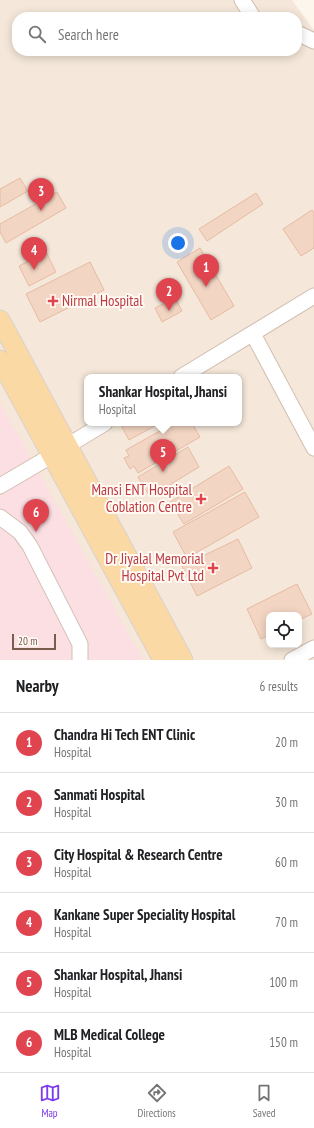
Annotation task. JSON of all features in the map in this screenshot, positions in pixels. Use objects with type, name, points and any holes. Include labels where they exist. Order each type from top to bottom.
[{"type":"main road","points":[[0,320],[183,660]]},
{"type":"main road","points":[[0,360],[162,660]]},
{"type":"street","points":[[242,0],[250,12]]},
{"type":"street","points":[[302,35],[314,41]]},
{"type":"street","points":[[186,374],[253,334],[312,303]]},
{"type":"street","points":[[253,334],[314,448]]},
{"type":"street","points":[[67,446],[100,426]]},
{"type":"street","points":[[0,486],[51,456]]},
{"type":"street","points":[[0,517],[20,532],[30,546],[80,644],[80,660]]},
{"type":"street","points":[[292,660],[314,648]]},
{"type":"shaded area","points":[[0,0],[292,0],[301,12],[12,12],[12,56],[302,56],[302,14],[314,30],[314,660],[0,660]]},
{"type":"shaded area","points":[[0,403],[143,660],[0,660]]},
{"type":"building","points":[[20,178],[28,191],[0,207],[0,189]]},
{"type":"building","points":[[57,192],[66,208],[6,243],[0,232],[0,224]]},
{"type":"building","points":[[256,193],[263,204],[207,241],[199,229]]},
{"type":"building","points":[[312,210],[314,213],[314,248],[301,256],[283,229]]},
{"type":"building","points":[[200,248],[234,306],[211,320],[177,262]]},
{"type":"building","points":[[46,252],[56,272],[29,286],[19,266]]},
{"type":"building","points":[[90,262],[104,290],[40,322],[26,294]]},
{"type":"building","points":[[175,298],[182,311],[162,322],[155,308]]},
{"type":"building","points":[[122,426],[155,426],[129,440]]},
{"type":"building","points":[[169,426],[194,426],[200,437],[138,473],[134,466],[130,469],[124,458],[129,456],[126,450]]},
{"type":"building","points":[[188,447],[199,467],[150,497],[138,477]]},
{"type":"building","points":[[229,466],[243,489],[184,524],[170,502]]},
{"type":"building","points":[[245,492],[259,517],[187,558],[173,532]]},
{"type":"building","points":[[238,539],[252,568],[197,596],[182,566]]},
{"type":"building","points":[[297,584],[312,614],[302,619],[302,612],[266,612],[266,636],[261,639],[247,609]]},
{"type":"place","name":"City Hospital & Research Centre","points":[[41,211]]},
{"type":"place","name":"Kankane Super Speciality Hospital","points":[[34,270]]},
{"type":"place","name":"Chandra Hi Tech ENT Clinic","points":[[206,287]]},
{"type":"place","name":"Nirmal Hospital","points":[[53,301]]},
{"type":"place","name":"Sanmati Hospital","points":[[169,311]]},
{"type":"place","name":"Shankar Hospital, Jhansi","points":[[163,472]]},
{"type":"place","name":"Mansi ENT Hospital Coblation Centre","points":[[201,499]]},
{"type":"place","name":"MLB Medical College","points":[[36,532]]},
{"type":"place","name":"Dr Jiyalal Memorial Hospital Pvt Ltd","points":[[213,568]]}]
